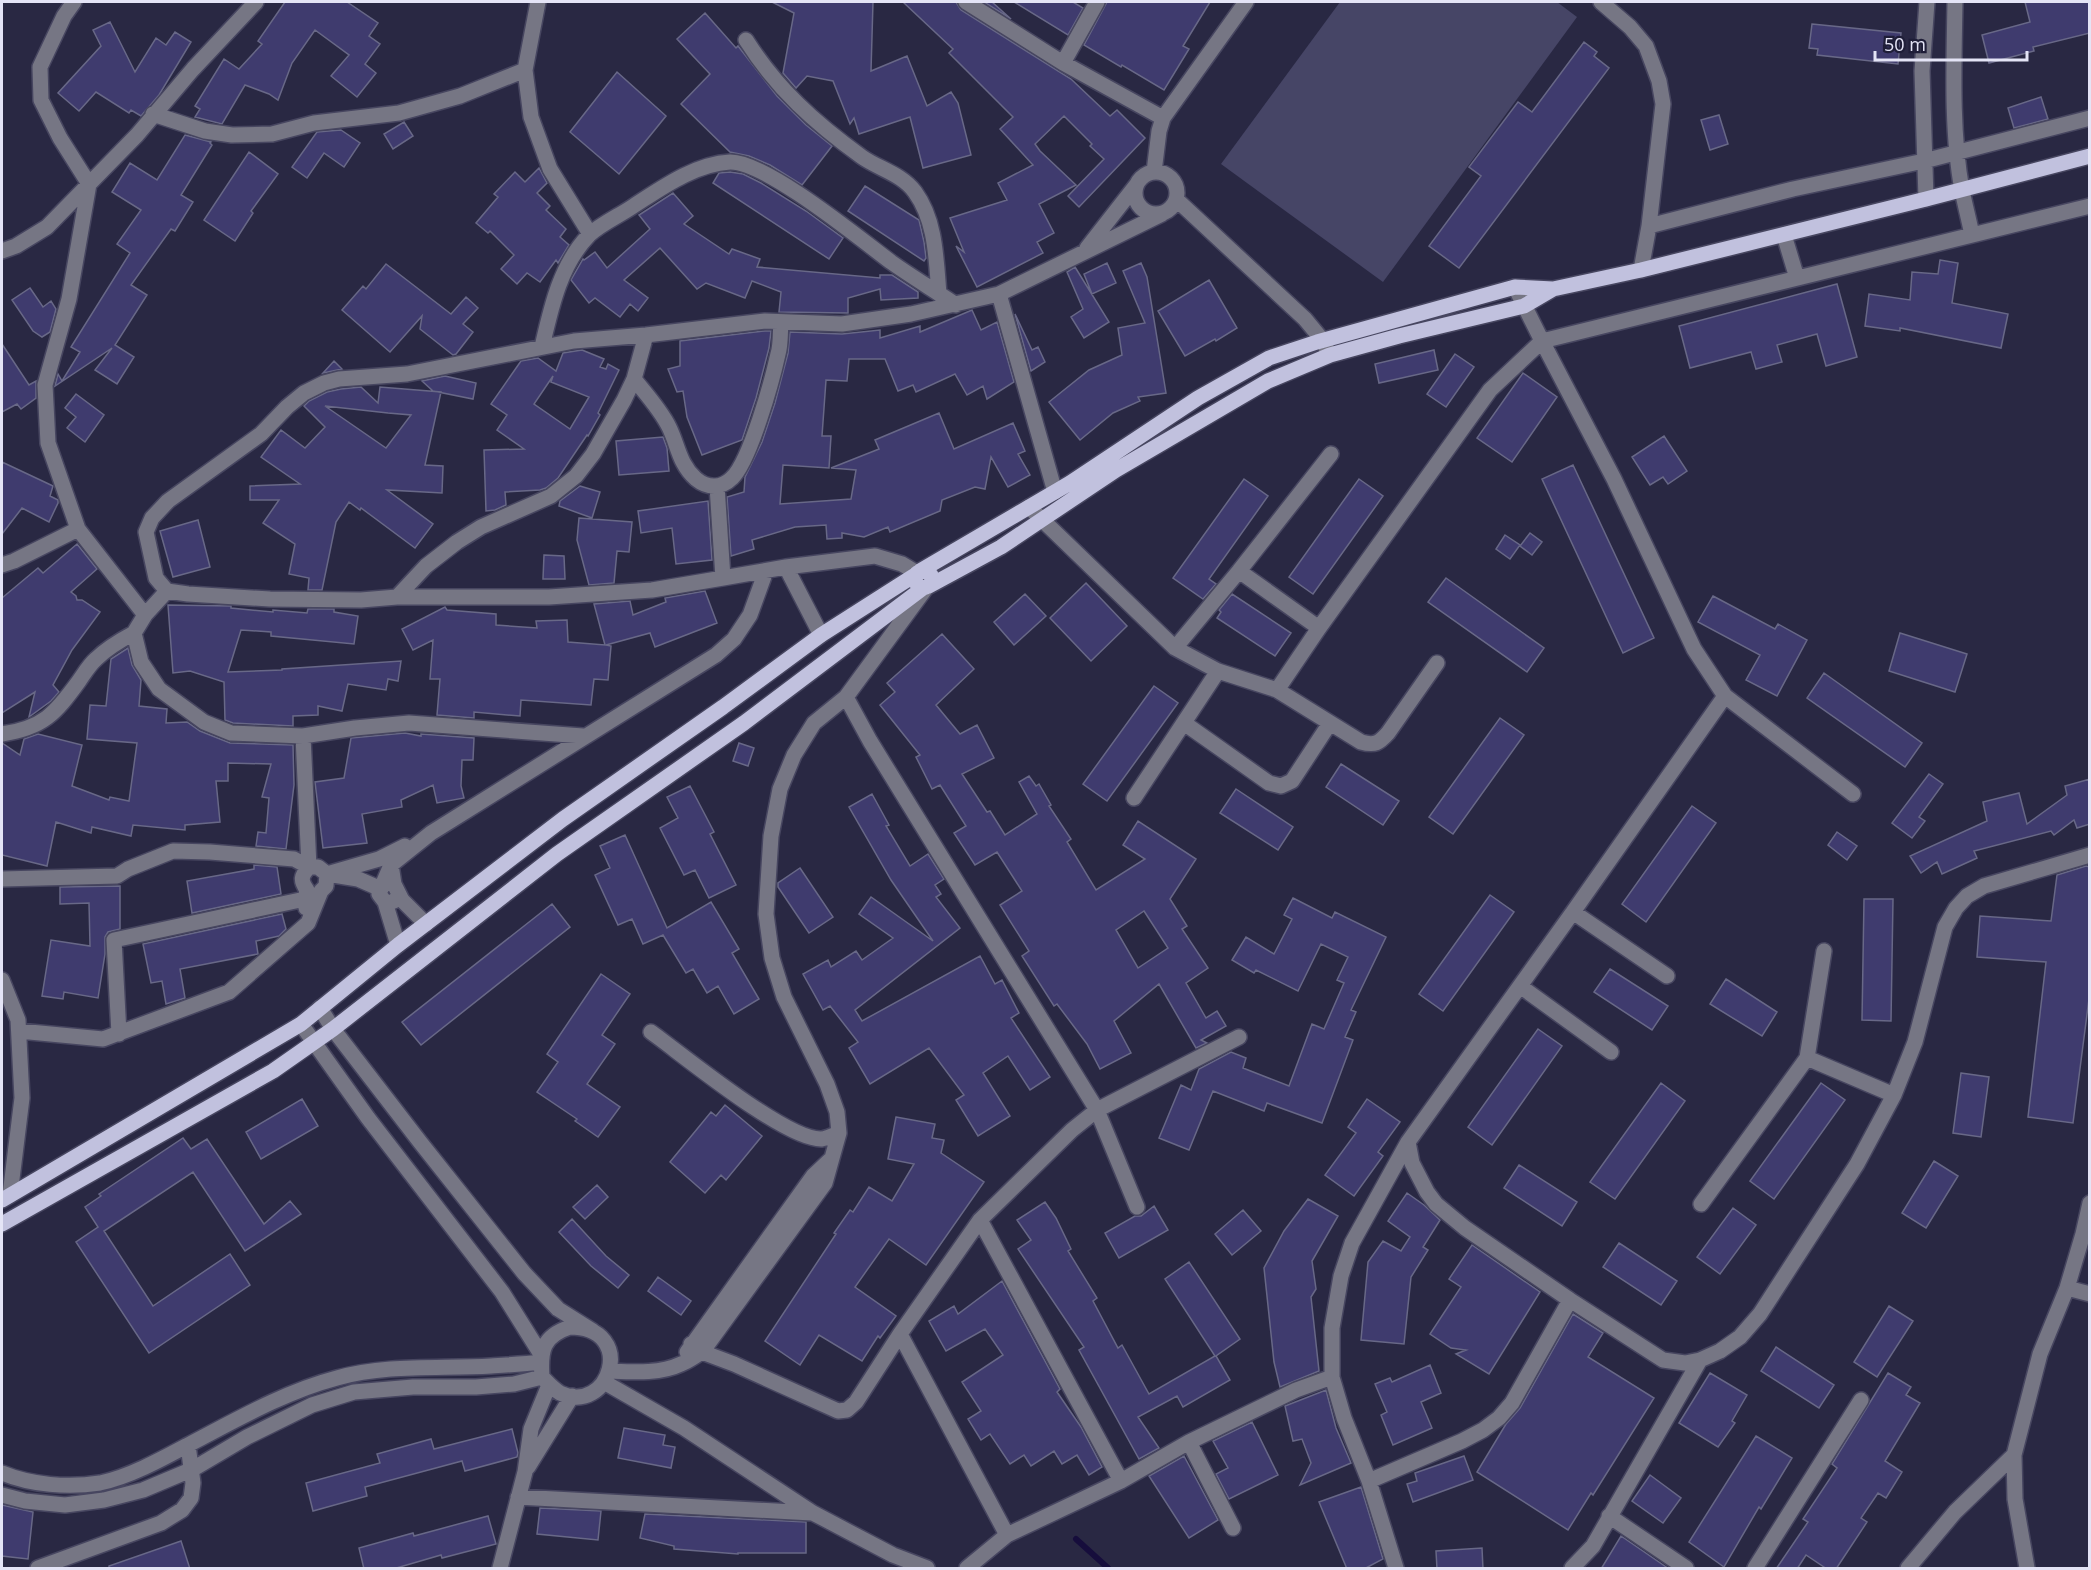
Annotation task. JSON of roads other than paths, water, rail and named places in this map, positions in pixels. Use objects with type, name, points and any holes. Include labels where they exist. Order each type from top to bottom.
[{"type":"main road","points":[[6,1197],[301,1024],[398,945],[563,819],[723,708],[820,635],[922,580],[1001,546],[1208,414],[1327,348],[1515,287],[1553,289],[1641,270],[2090,156]]},
{"type":"main road","points":[[2,1224],[273,1071],[333,1029],[558,854],[744,723],[922,580],[1029,507],[1208,392],[1269,358],[1399,336],[1524,306],[1553,289]]},
{"type":"street","points":[[74,2],[64,16],[40,67],[40,100],[60,138],[89,184],[69,299],[45,385],[48,443],[78,529],[145,615]]},
{"type":"street","points":[[2,251],[16,246],[47,227],[136,135],[256,2]]},
{"type":"street","points":[[538,2],[525,70],[531,117],[550,169],[590,234]]},
{"type":"street","points":[[966,2],[1064,63],[1163,118]]},
{"type":"street","points":[[1064,63],[1096,2]]},
{"type":"street","points":[[1154,172],[1159,131],[1163,118],[1246,2]]},
{"type":"street","points":[[1600,2],[1630,27],[1646,46],[1659,81],[1663,104],[1649,226],[1641,270]]},
{"type":"street","points":[[1926,199],[1922,71],[1927,2]]},
{"type":"street","points":[[1955,2],[1954,70],[1957,151],[1972,235]]},
{"type":"street","points":[[746,40],[763,66],[804,111],[834,137],[870,163],[898,177],[914,191],[926,212],[935,247],[939,294]]},
{"type":"street","points":[[153,114],[204,132],[232,135],[272,134],[314,123],[399,113],[460,96],[525,70]]},
{"type":"street","points":[[1649,226],[1793,189],[1924,161],[2090,118]]},
{"type":"street","points":[[542,347],[559,283],[574,253],[590,234],[665,186],[694,171],[731,162],[747,165],[775,179],[956,304]]},
{"type":"street","points":[[607,1377],[680,1365],[697,1348],[825,1183],[839,1133],[837,1112],[827,1084],[784,998],[772,958],[766,914],[771,836],[780,789],[794,755],[814,723],[846,697],[922,580],[903,564],[875,556],[786,567],[652,590],[612,594],[397,597],[361,600],[270,599],[188,594],[168,591],[156,578],[146,532],[152,518],[168,501],[261,434],[304,393],[324,383],[339,379],[407,374],[574,340],[646,335],[765,321],[842,324],[911,314],[999,294],[1162,214],[1177,200],[1173,180],[1167,175],[1154,172],[1147,174],[1083,252]]},
{"type":"street","points":[[1137,184],[1135,191],[1138,204],[1148,213],[1162,214]]},
{"type":"street","points":[[1177,200],[1305,319],[1327,348]]},
{"type":"street","points":[[1277,690],[1490,390],[1542,341],[2090,206]]},
{"type":"street","points":[[1784,235],[1797,278]]},
{"type":"street","points":[[1515,287],[1614,479],[1694,649],[1725,696],[1853,794]]},
{"type":"street","points":[[999,294],[1054,492]]},
{"type":"street","points":[[634,379],[665,420],[682,464],[706,486],[717,486],[732,479],[740,467],[761,417],[779,352],[781,322]]},
{"type":"street","points":[[397,597],[426,566],[457,542],[481,527],[551,496],[576,476],[593,454],[634,379],[646,335]]},
{"type":"street","points":[[1175,648],[1331,454]]},
{"type":"street","points":[[717,486],[723,578]]},
{"type":"street","points":[[1029,507],[1175,648],[1218,671],[1277,690],[1361,742],[1372,745],[1379,743],[1437,663]]},
{"type":"street","points":[[2,565],[78,529]]},
{"type":"street","points":[[786,567],[820,635]]},
{"type":"street","points":[[327,874],[379,859],[431,833],[716,655],[734,639],[750,615],[766,571]]},
{"type":"street","points":[[1239,571],[1319,628]]},
{"type":"street","points":[[2,734],[20,731],[46,720],[68,697],[94,659],[134,633],[145,615],[168,591]]},
{"type":"street","points":[[134,633],[141,662],[159,689],[204,722],[231,733],[303,736],[409,723],[583,736]]},
{"type":"street","points":[[1134,798],[1218,671]]},
{"type":"street","points":[[1396,1569],[1369,1481],[1344,1418],[1332,1377],[1332,1328],[1341,1276],[1352,1243],[1408,1142],[1725,696]]},
{"type":"street","points":[[846,697],[870,741],[1097,1110],[1137,1207]]},
{"type":"street","points":[[1184,723],[1269,783],[1281,786],[1292,781],[1330,723]]},
{"type":"street","points":[[19,1031],[103,1040],[229,992],[308,923],[311,893],[302,882],[302,874],[309,867],[303,736]]},
{"type":"street","points":[[398,945],[388,891],[392,865],[431,833]]},
{"type":"street","points":[[2,879],[117,876],[128,868],[173,851],[294,859],[309,867],[318,867],[327,874],[358,879],[388,891],[402,900],[426,924]]},
{"type":"street","points":[[1408,1142],[1412,1163],[1427,1192],[1436,1204],[1465,1228],[1570,1300],[1664,1360],[1685,1363],[1700,1360],[1720,1351],[1740,1337],[1760,1314],[1857,1164],[1894,1095],[1915,1042],[1945,927],[1956,908],[1967,896],[1984,886],[2090,855]]},
{"type":"street","points":[[119,1034],[114,940],[311,893],[326,886],[327,874]]},
{"type":"street","points":[[1573,912],[1667,976]]},
{"type":"street","points":[[1701,1204],[1807,1058],[1824,951]]},
{"type":"street","points":[[2,980],[18,1020],[22,1098],[6,1197]]},
{"type":"street","points":[[1520,986],[1611,1052]]},
{"type":"street","points":[[301,1024],[502,1292],[543,1370],[559,1392],[572,1396],[584,1396],[595,1391],[607,1377],[611,1359],[609,1349],[603,1339],[558,1309],[524,1273],[333,1029],[321,1008]]},
{"type":"street","points":[[651,1032],[769,1118],[802,1134],[821,1139],[839,1133]]},
{"type":"street","points":[[697,1348],[838,1411],[847,1410],[855,1402],[980,1220],[1072,1130],[1097,1110],[1239,1036]]},
{"type":"street","points":[[1807,1058],[1894,1095]]},
{"type":"street","points":[[2027,1569],[2015,1499],[2014,1455],[2040,1354],[2067,1288],[2090,1203]]},
{"type":"street","points":[[980,1220],[1121,1481]]},
{"type":"street","points":[[2067,1288],[2090,1294]]},
{"type":"street","points":[[1369,1481],[1462,1441],[1499,1418],[1512,1402],[1570,1300]]},
{"type":"street","points":[[500,1569],[525,1472],[549,1339],[558,1331],[570,1327],[582,1327],[593,1331]]},
{"type":"street","points":[[900,1334],[1007,1535]]},
{"type":"street","points":[[1572,1569],[1593,1546],[1700,1360]]},
{"type":"street","points":[[2,1473],[18,1480],[59,1485],[101,1483],[136,1470],[311,1385],[340,1377],[377,1370],[492,1366],[543,1370]]},
{"type":"street","points":[[2,1495],[25,1501],[65,1505],[94,1502],[143,1490],[193,1469],[247,1437],[312,1405],[354,1392],[413,1387],[514,1384],[543,1370]]},
{"type":"street","points":[[607,1377],[813,1513],[893,1555],[927,1569]]},
{"type":"street","points":[[967,1569],[1007,1535],[1121,1481],[1190,1442],[1296,1390],[1332,1377]]},
{"type":"street","points":[[525,1472],[572,1396]]},
{"type":"street","points":[[1755,1569],[1861,1400]]},
{"type":"street","points":[[1190,1442],[1233,1528]]},
{"type":"street","points":[[38,1569],[162,1523],[182,1510],[191,1498],[193,1469],[188,1445]]},
{"type":"street","points":[[1908,1569],[1955,1512],[2014,1455]]},
{"type":"street","points":[[518,1497],[813,1513]]},
{"type":"street","points":[[1609,1516],[1686,1569]]},
{"type":"waterway","points":[[1076,1539],[1108,1568]]}]
